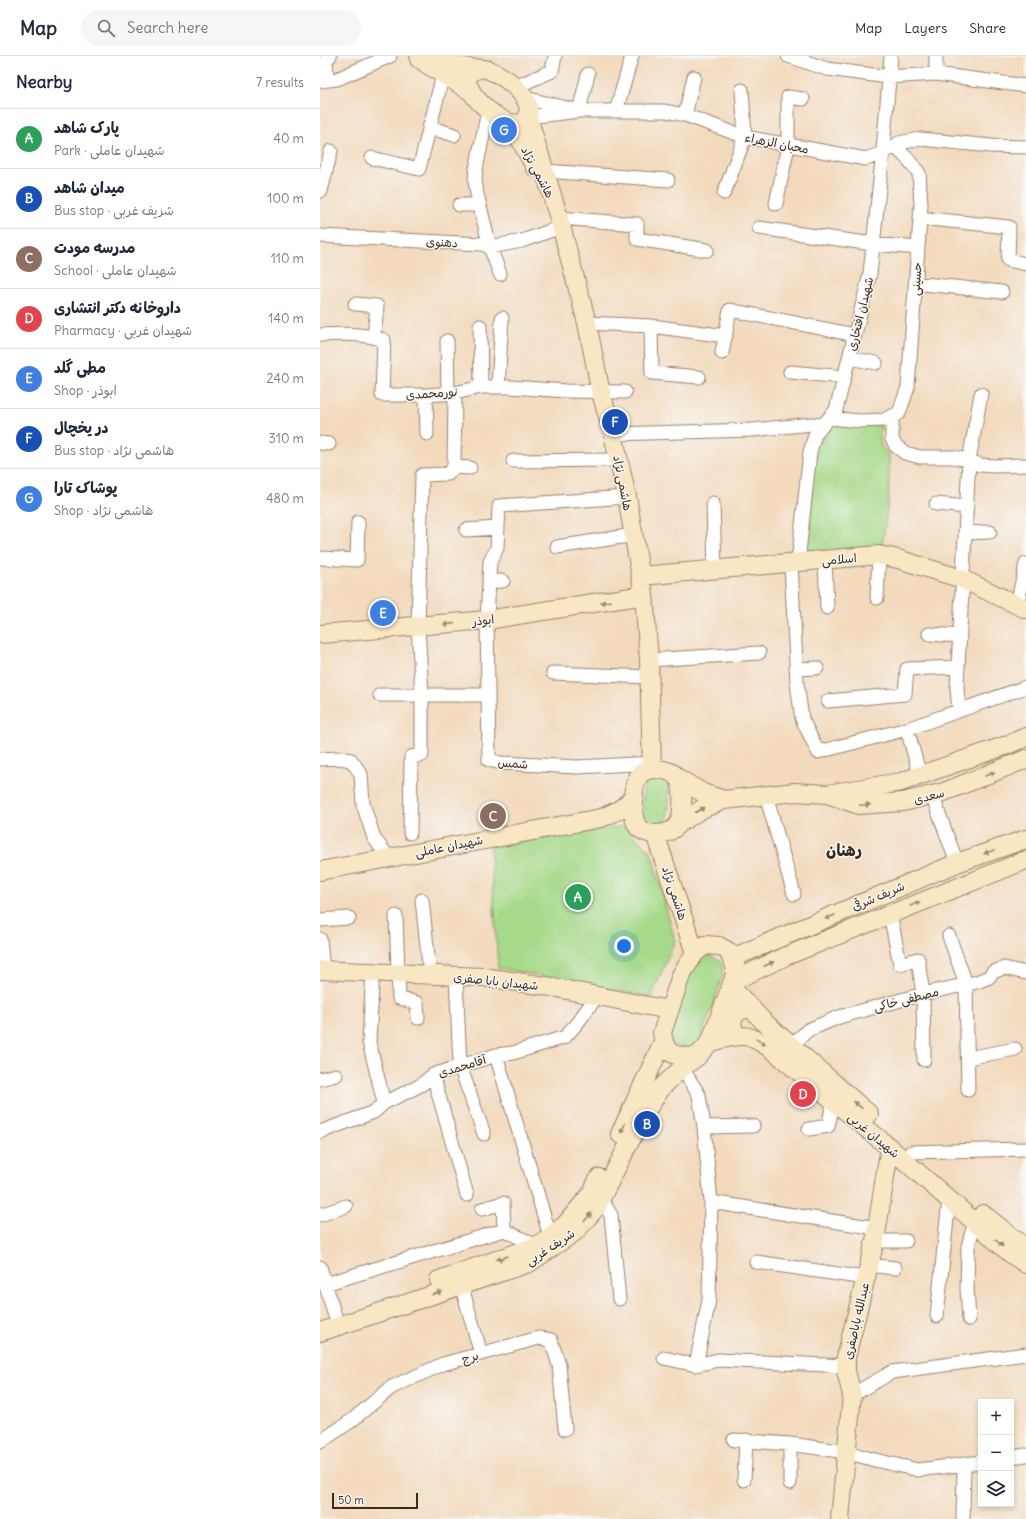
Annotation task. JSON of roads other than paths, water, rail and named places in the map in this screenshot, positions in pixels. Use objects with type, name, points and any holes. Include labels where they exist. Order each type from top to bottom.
[{"type":"main road","points":[[418,57],[488,70],[520,92]]},
{"type":"main road","points":[[418,57],[443,75],[470,91],[488,111],[508,122],[525,122],[528,117]]},
{"type":"main road","points":[[470,91],[467,78],[471,72],[477,69]]},
{"type":"main road","name":"هاشمی نژاد","points":[[520,92],[529,108],[528,117],[558,216],[587,323],[601,393],[613,434],[627,497],[644,595],[649,669],[652,766]]},
{"type":"main road","name":"هاشمی نژاد","points":[[508,122],[516,132],[558,216]]},
{"type":"main road","name":"اسلامی","points":[[641,576],[879,555],[898,559],[962,579],[1022,607]]},
{"type":"main road","name":"ابوذر","points":[[320,634],[418,627],[487,620],[644,595]]},
{"type":"main road","name":"سعدی","points":[[724,800],[795,792],[828,794],[901,782],[1026,736]]},
{"type":"main road","name":"سعدی","points":[[828,794],[859,805],[903,802],[944,792],[1026,760]]},
{"type":"main road","points":[[652,766],[672,772],[678,778],[703,793],[724,800],[659,830],[636,822],[633,809],[634,786],[643,772],[652,766]]},
{"type":"main road","points":[[920,775],[932,795]]},
{"type":"main road","points":[[659,830],[681,816],[681,788],[678,778]]},
{"type":"main road","name":"شهیدان عاملی","points":[[320,871],[601,818],[621,810],[629,803],[634,795]]},
{"type":"main road","name":"شهیدان عاملی","points":[[601,818],[659,830]]},
{"type":"main road","name":"هاشمی نژاد","points":[[659,830],[700,949]]},
{"type":"main road","name":"شریف شرقی","points":[[732,958],[957,863],[1026,839]]},
{"type":"main road","name":"شریف شرقی","points":[[732,984],[786,956],[1026,860]]},
{"type":"main road","points":[[700,949],[719,946],[728,951],[732,958]]},
{"type":"main road","name":"شریف غربی","points":[[320,1332],[529,1263],[575,1232],[596,1208],[644,1114],[653,1084],[663,1042],[662,1033],[669,1010],[681,975],[700,949]]},
{"type":"main road","name":"شریف غربی","points":[[328,1318],[544,1241],[565,1225],[591,1194],[653,1084],[682,1068],[698,1057],[710,1042],[732,984],[736,968],[732,958]]},
{"type":"main road","name":"شهیدان بابا صفری","points":[[322,970],[483,977],[552,987],[669,1010]]},
{"type":"main road","name":"شهیدان غربی","points":[[732,984],[763,1021],[791,1046],[978,1210],[1023,1241]]},
{"type":"main road","points":[[736,1035],[732,1028],[733,1020],[737,1013],[744,1009],[752,1008]]},
{"type":"main road","name":"شهیدان غربی","points":[[710,1042],[736,1035],[757,1039],[834,1100],[1010,1253],[1026,1264]]},
{"type":"main road","points":[[663,1042],[666,1048],[675,1056],[698,1057]]},
{"type":"main road","name":"عبدالله باباصفری","points":[[842,1519],[846,1452],[852,1395],[846,1366],[846,1357],[876,1234],[886,1164],[890,1148]]},
{"type":"street","points":[[330,56],[326,59],[323,80],[337,79],[390,56]]},
{"type":"street","points":[[520,92],[552,71],[555,56]]},
{"type":"street","points":[[616,111],[632,56]]},
{"type":"street","points":[[788,56],[827,70],[889,77],[936,74],[977,78],[1026,86]]},
{"type":"street","name":"شهیدان افتخاری","points":[[891,56],[889,77],[888,149],[873,244],[870,274],[836,410],[815,435],[810,452],[794,562],[796,669],[802,719],[818,752],[907,730]]},
{"type":"street","points":[[936,56],[936,74]]},
{"type":"street","points":[[520,92],[579,111],[588,74]]},
{"type":"street","points":[[372,158],[419,169],[443,75]]},
{"type":"street","points":[[685,115],[694,77]]},
{"type":"street","points":[[724,193],[745,137],[742,90]]},
{"type":"street","points":[[776,204],[788,146],[788,98],[803,99]]},
{"type":"street","points":[[488,111],[475,180],[490,247],[500,274]]},
{"type":"street","name":"محبان الزهراء","points":[[528,117],[579,111],[665,111],[685,115],[745,137],[866,159],[899,143],[920,139],[991,146],[1026,147]]},
{"type":"street","points":[[429,127],[454,135]]},
{"type":"street","name":"حسینی","points":[[888,149],[907,158],[919,173],[921,205],[908,387],[899,412],[892,416]]},
{"type":"street","points":[[320,191],[321,192],[331,152]]},
{"type":"street","points":[[545,171],[668,180]]},
{"type":"street","points":[[459,205],[480,205]]},
{"type":"street","points":[[558,216],[637,224],[637,239],[707,250]]},
{"type":"street","name":"دهنوی","points":[[320,236],[482,244],[490,247],[522,241],[558,216]]},
{"type":"street","points":[[920,218],[1009,227],[1008,260],[1026,264]]},
{"type":"street","points":[[759,228],[873,244],[918,248]]},
{"type":"street","points":[[915,283],[1002,292]]},
{"type":"street","points":[[320,334],[355,334],[374,336],[378,306],[355,304]]},
{"type":"street","points":[[722,353],[730,310],[855,335]]},
{"type":"street","points":[[498,387],[502,318]]},
{"type":"street","points":[[587,323],[652,326],[726,336]]},
{"type":"street","points":[[480,326],[481,387]]},
{"type":"street","points":[[652,326],[652,372],[699,377]]},
{"type":"street","name":"نورمحمدی","points":[[374,336],[384,340],[382,396],[451,393],[481,387],[601,393],[625,392]]},
{"type":"street","points":[[410,833],[411,757],[422,755],[422,695],[418,627],[422,475],[448,474],[454,467],[447,341]]},
{"type":"street","points":[[849,358],[876,363]]},
{"type":"street","points":[[790,372],[844,377]]},
{"type":"street","points":[[958,710],[958,667],[962,579],[970,460],[981,394]]},
{"type":"street","points":[[426,395],[427,434]]},
{"type":"street","points":[[613,434],[752,430],[812,424],[826,421],[884,420],[892,416],[892,439],[896,446],[905,453],[920,457],[953,457],[995,466],[1026,465]]},
{"type":"street","points":[[513,461],[619,460]]},
{"type":"street","points":[[454,467],[470,468]]},
{"type":"street","name":"شمس","points":[[627,497],[499,506],[497,548],[490,562],[487,620],[489,760],[501,763],[577,767],[652,766]]},
{"type":"street","points":[[713,503],[715,570]]},
{"type":"street","points":[[936,504],[967,508]]},
{"type":"street","points":[[320,558],[357,560],[358,522]]},
{"type":"street","points":[[466,530],[498,528]]},
{"type":"street","points":[[965,533],[990,532]]},
{"type":"street","points":[[557,547],[634,535]]},
{"type":"street","points":[[877,598],[879,555]]},
{"type":"street","points":[[825,560],[827,608]]},
{"type":"street","points":[[1022,607],[1026,564]]},
{"type":"street","points":[[489,582],[503,581]]},
{"type":"street","points":[[929,634],[960,636]]},
{"type":"street","points":[[553,673],[649,669],[759,653]]},
{"type":"street","points":[[828,701],[905,694],[906,669],[958,667]]},
{"type":"street","points":[[796,669],[817,668]]},
{"type":"street","points":[[920,775],[907,730],[1026,686]]},
{"type":"street","points":[[380,695],[488,695]]},
{"type":"street","points":[[320,758],[340,758],[351,760],[361,774],[363,804],[374,838],[389,858]]},
{"type":"street","points":[[766,795],[794,894]]},
{"type":"street","points":[[932,795],[957,863]]},
{"type":"street","points":[[422,900],[430,974]]},
{"type":"street","points":[[890,914],[900,964],[918,959],[923,994],[924,1060]]},
{"type":"street","points":[[396,916],[399,998],[417,1003],[418,1018]]},
{"type":"street","points":[[320,920],[349,918]]},
{"type":"street","points":[[949,936],[966,984],[968,1090]]},
{"type":"street","points":[[320,939],[322,970]]},
{"type":"street","name":"مصطفی خاکی","points":[[791,1046],[808,1030],[839,1016],[966,984],[989,977],[993,972],[1004,968],[1026,973]]},
{"type":"street","points":[[373,972],[369,1042],[384,1103]]},
{"type":"street","points":[[456,976],[460,1066],[484,1134]]},
{"type":"street","name":"آقامحمدی","points":[[320,1132],[374,1112],[384,1103],[421,1085],[433,1075],[496,1055],[513,1053],[565,1037],[597,996]]},
{"type":"street","points":[[968,1058],[1015,1050]]},
{"type":"street","points":[[325,1284],[504,1230],[544,1241],[496,1055]]},
{"type":"street","points":[[682,1068],[700,1095],[711,1202],[709,1300],[696,1364]]},
{"type":"street","points":[[320,1079],[336,1075]]},
{"type":"street","points":[[433,1075],[467,1195]]},
{"type":"street","points":[[809,1129],[828,1126],[834,1100]]},
{"type":"street","points":[[704,1127],[754,1126]]},
{"type":"street","points":[[912,1152],[1026,1149]]},
{"type":"street","points":[[601,1199],[611,1215],[619,1299]]},
{"type":"street","points":[[937,1316],[949,1199]]},
{"type":"street","points":[[711,1202],[906,1241]]},
{"type":"street","points":[[482,1209],[503,1203],[504,1230]]},
{"type":"street","points":[[320,1215],[346,1206]]},
{"type":"street","points":[[969,1319],[967,1288],[968,1246],[975,1222]]},
{"type":"street","points":[[756,1262],[867,1272],[895,1268]]},
{"type":"street","points":[[320,1267],[325,1284],[328,1318]]},
{"type":"street","points":[[463,1291],[481,1354]]},
{"type":"street","name":"برج","points":[[320,1442],[351,1421],[392,1388],[443,1364],[539,1338],[551,1340],[559,1365],[565,1429]]},
{"type":"street","points":[[852,1395],[892,1372],[1026,1354]]},
{"type":"street","points":[[664,1358],[696,1364],[718,1360],[846,1366]]},
{"type":"street","points":[[744,1480],[740,1440],[790,1444],[846,1452],[918,1470],[978,1463]]},
{"type":"street","points":[[790,1444],[790,1483]]},
{"type":"street","points":[[1014,1456],[1026,1454]]},
{"type":"street","points":[[962,1519],[964,1465]]},
{"type":"place","name":"پوشاک تارا","points":[[504,130]]},
{"type":"place","name":"در یخچال","points":[[615,422]]},
{"type":"place","name":"مطی گلد","points":[[383,613]]},
{"type":"place","name":"مدرسه مودت","points":[[493,816]]},
{"type":"place","name":"پارک شاهد","points":[[578,897]]},
{"type":"place","name":"داروخانه دکتر انتشاری","points":[[803,1094]]},
{"type":"place","name":"میدان شاهد","points":[[647,1124]]},
{"type":"district","name":"رهنان","points":[[844,850]]}]
